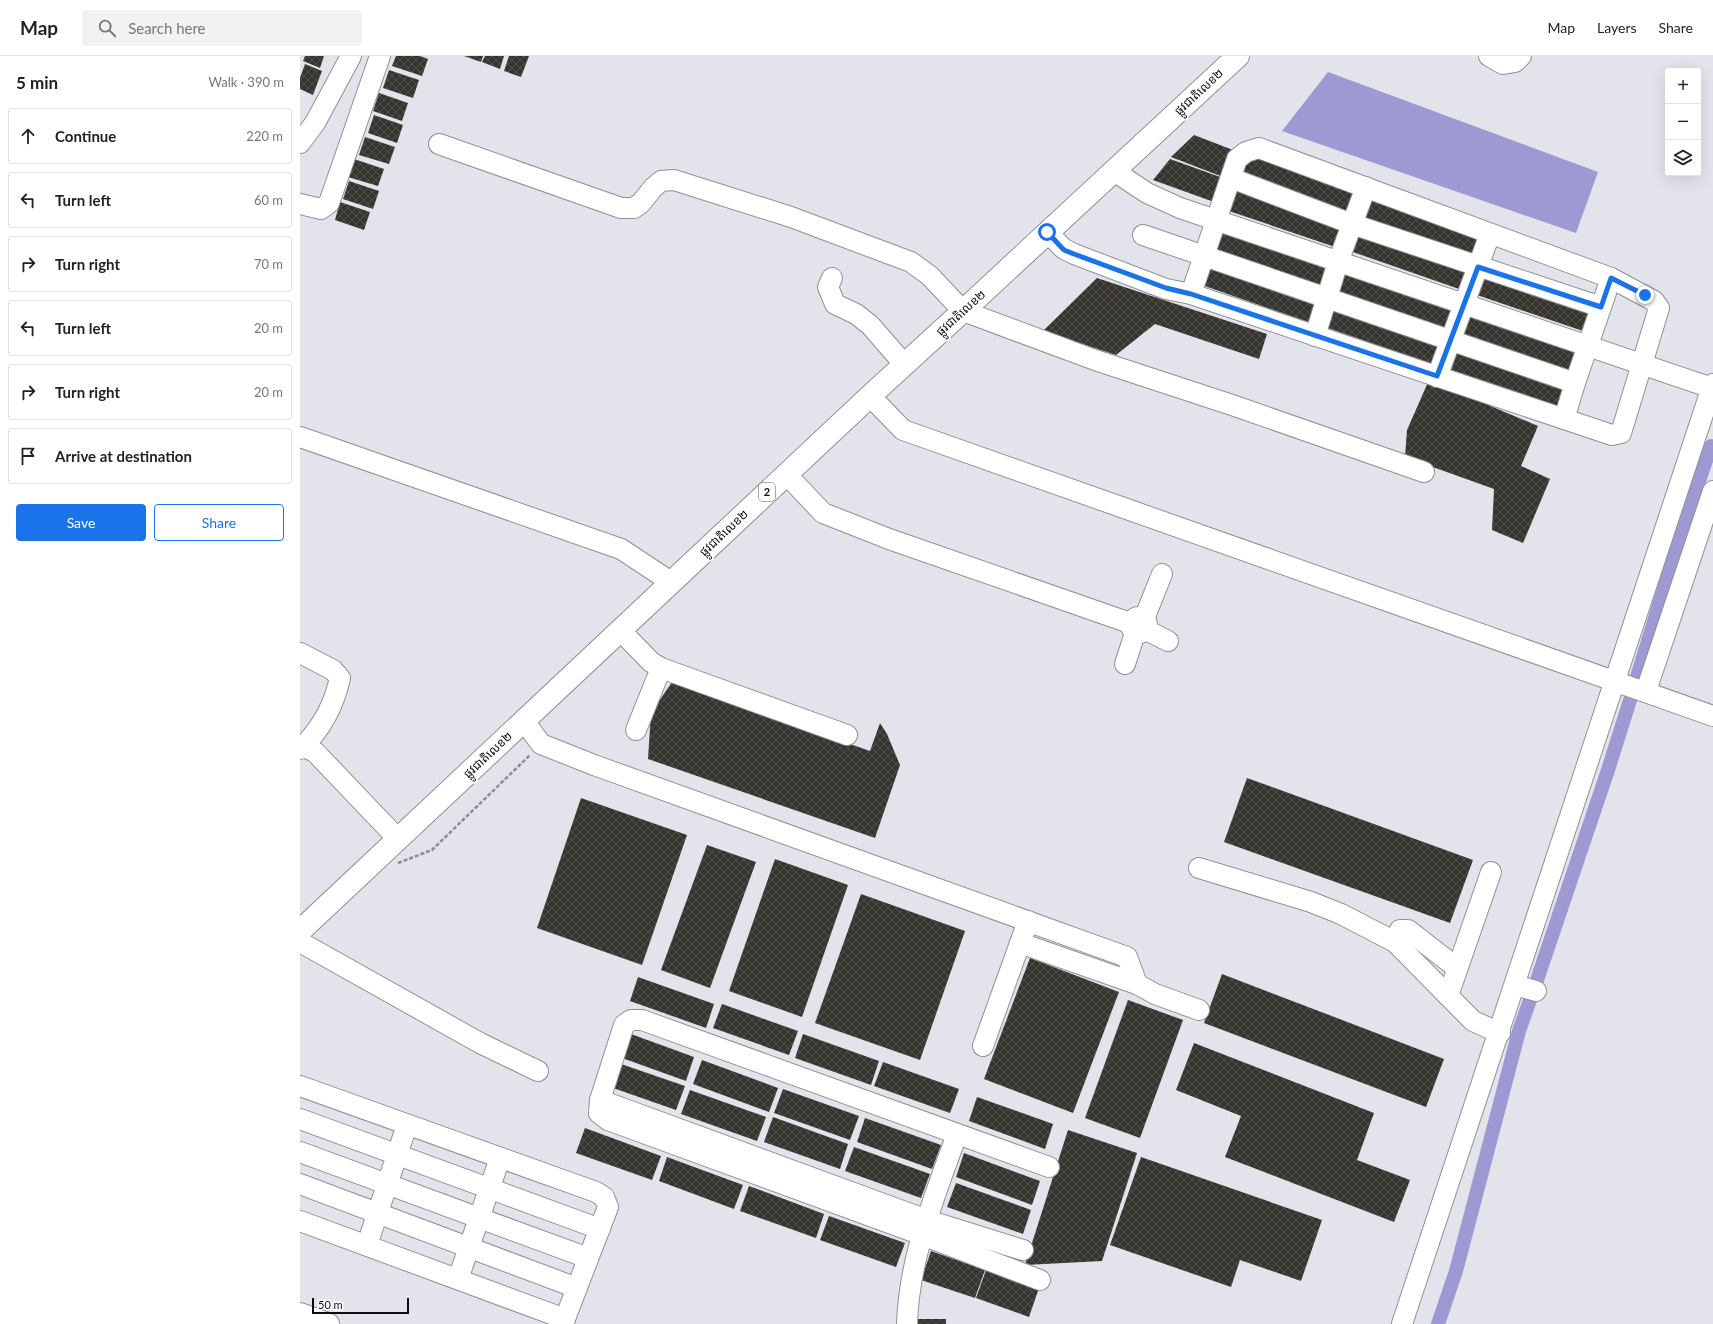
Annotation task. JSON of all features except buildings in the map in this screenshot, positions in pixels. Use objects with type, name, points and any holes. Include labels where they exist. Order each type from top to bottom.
[{"type":"main road","name":"ផ្លូវជាតិលេខ២","points":[[300,931],[786,474],[904,364],[963,312],[1047,232],[1238,56]]},
{"type":"main road","points":[[300,1314],[328,1324]]},
{"type":"street","points":[[300,143],[308,120],[351,56]]},
{"type":"street","points":[[300,204],[321,209],[328,203],[380,56]]},
{"type":"street","points":[[1489,56],[1503,64],[1515,62],[1521,56]]},
{"type":"street","points":[[439,144],[621,208],[634,208],[641,203],[653,188],[661,181],[674,180],[791,217],[911,262],[930,276],[963,312],[1094,360],[1240,408],[1424,472]]},
{"type":"street","points":[[1047,232],[1064,250],[1166,288],[1191,294],[1612,435],[1621,433],[1659,308],[1650,298],[1611,278],[1259,148],[1246,152],[1238,159],[1191,294]]},
{"type":"street","points":[[1114,171],[1147,193],[1180,208],[1642,365],[1712,386],[1708,416],[1614,680],[1500,1033],[1402,1324]]},
{"type":"street","points":[[1231,178],[1352,224],[1601,307]]},
{"type":"street","points":[[1315,336],[1338,262],[1366,187]]},
{"type":"street","points":[[1437,376],[1490,234]]},
{"type":"street","points":[[1143,235],[1575,383]]},
{"type":"street","points":[[832,278],[828,287],[835,304],[856,314],[870,325],[904,364]]},
{"type":"street","points":[[1564,419],[1611,278]]},
{"type":"street","points":[[870,396],[903,430],[1646,691],[1713,716]]},
{"type":"street","points":[[300,437],[621,549],[671,582]]},
{"type":"street","points":[[786,474],[823,513],[889,539],[1139,626],[1168,641]]},
{"type":"street","points":[[1646,691],[1713,491]]},
{"type":"street","points":[[1125,664],[1139,626],[1162,574]]},
{"type":"street","points":[[620,630],[652,662],[661,668],[847,735]]},
{"type":"street","points":[[300,653],[333,670],[340,678],[329,711],[317,729],[301,747],[315,752],[398,839]]},
{"type":"street","points":[[636,730],[661,668]]},
{"type":"street","points":[[524,721],[541,744],[758,826],[1127,957],[1137,984]]},
{"type":"street","points":[[1199,868],[1311,902],[1341,914],[1395,942],[1473,1020],[1500,1033]]},
{"type":"street","points":[[1448,996],[1457,968],[1472,932],[1491,872]]},
{"type":"street","points":[[983,1046],[1028,921]]},
{"type":"street","points":[[1395,942],[1400,930],[1408,930],[1457,968]]},
{"type":"street","points":[[300,942],[480,1042],[538,1071]]},
{"type":"street","points":[[1020,943],[1137,984],[1155,994],[1199,1010]]},
{"type":"street","points":[[1515,985],[1536,991]]},
{"type":"street","points":[[1023,1250],[924,1227],[608,1120],[599,1113],[600,1100],[624,1025],[631,1020],[642,1020],[1049,1167]]},
{"type":"street","points":[[300,1221],[458,1279],[564,1321],[600,1229],[608,1207],[604,1197],[596,1192],[307,1089],[301,1124],[398,1154],[600,1229]]},
{"type":"street","points":[[367,1245],[407,1125]]},
{"type":"street","points":[[907,1324],[907,1300],[915,1256],[957,1134]]},
{"type":"street","points":[[300,1152],[588,1258]]},
{"type":"street","points":[[458,1279],[500,1158]]},
{"type":"street","points":[[300,1184],[577,1288]]},
{"type":"street","points":[[924,1227],[1040,1280]]},
{"type":"path","points":[[391,866],[432,850],[541,744]]},
{"type":"shaded area","points":[[1328,72],[1598,172],[1576,233],[1282,131]]},
{"type":"waterway","points":[[1637,677],[1682,530],[1711,446]]},
{"type":"waterway","points":[[1537,980],[1631,697]]},
{"type":"waterway","points":[[1438,1324],[1456,1271],[1519,1031],[1530,1000]]},
{"type":"route","points":[[1047,232],[1064,250],[1098,264],[1166,288],[1191,294],[1437,376],[1478,267],[1601,307],[1611,278],[1645,295]]}]
